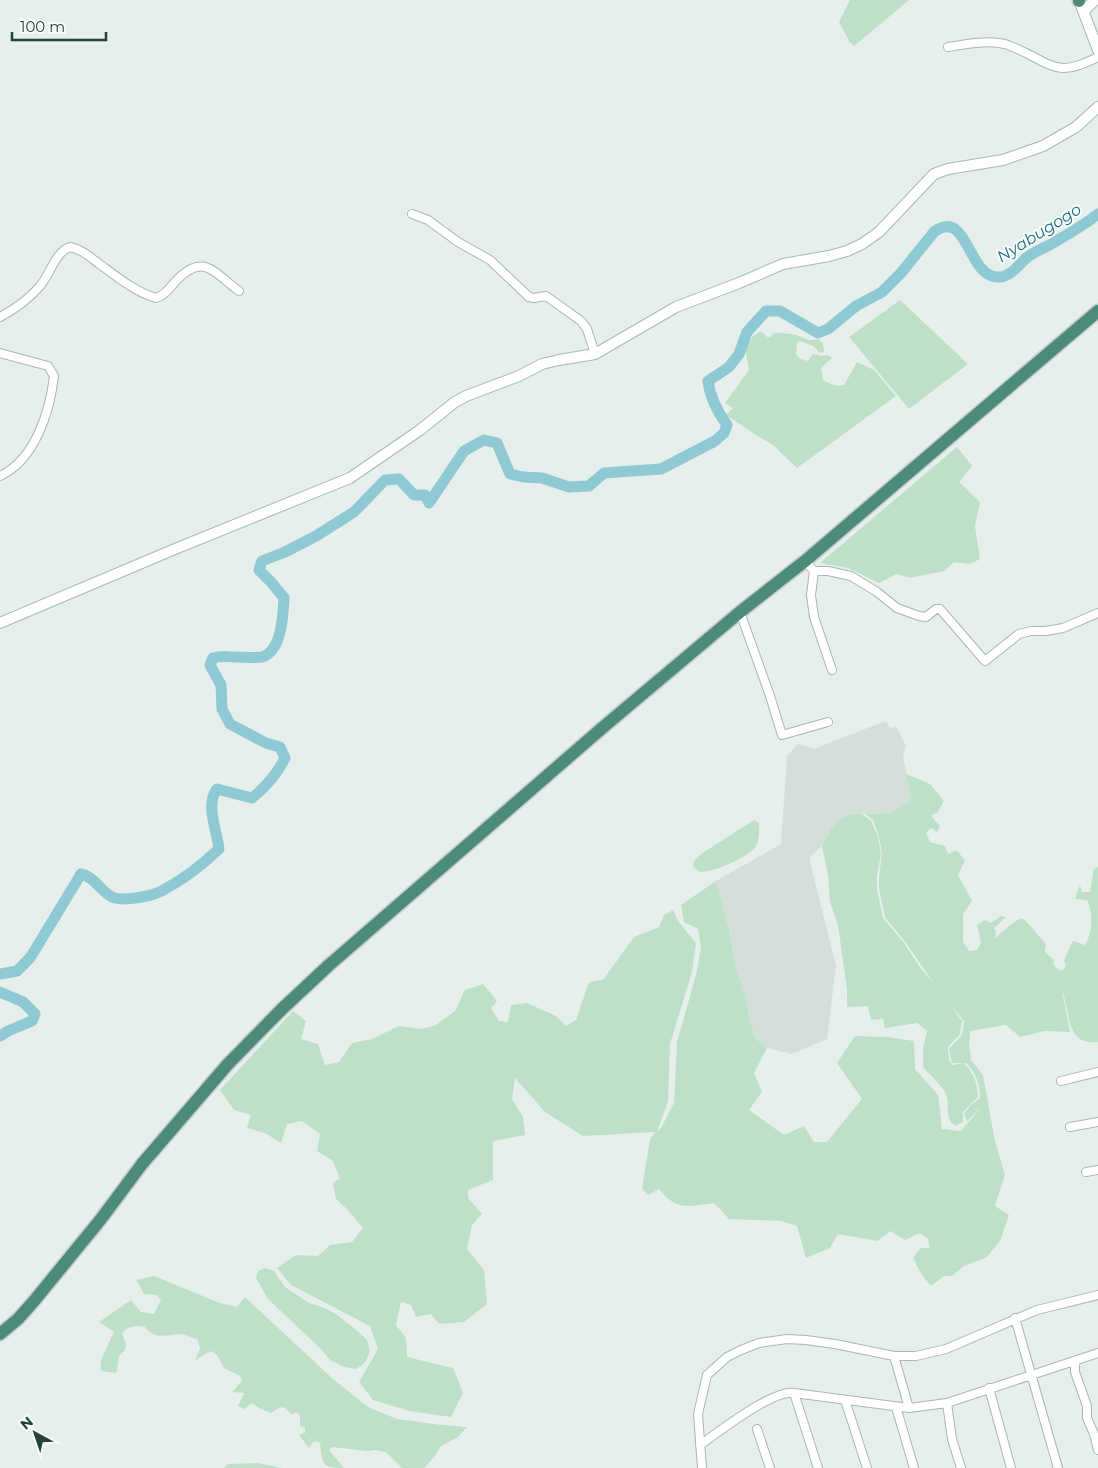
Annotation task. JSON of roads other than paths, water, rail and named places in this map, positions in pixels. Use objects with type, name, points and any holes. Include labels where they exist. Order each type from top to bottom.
[{"type":"highway","points":[[0,1334],[34,1301],[179,1120],[228,1064],[282,1008],[384,916],[740,612],[805,561],[1098,311]]},
{"type":"main road","points":[[1095,0],[1080,3],[1098,50]]},
{"type":"main road","points":[[0,623],[174,549],[350,478],[466,396],[518,376],[542,364],[595,354],[676,307],[783,264],[829,256],[862,244],[879,232],[934,174],[948,169],[1003,160],[1043,146],[1076,127],[1098,107]]},
{"type":"street","points":[[948,47],[992,42],[1006,44],[1019,49],[1050,67],[1058,68],[1074,67],[1098,57]]},
{"type":"street","points":[[412,214],[428,220],[458,242],[496,265],[529,297],[546,296],[581,321],[587,330],[595,354]]},
{"type":"street","points":[[0,317],[32,295],[49,275],[62,251],[70,247],[76,248],[87,255],[125,283],[156,298],[164,294],[186,271],[199,265],[205,266],[239,291]]},
{"type":"street","points":[[0,353],[48,366],[54,376],[42,425],[33,445],[19,464],[0,476]]},
{"type":"street","points":[[805,561],[814,571],[828,571],[851,576],[877,592],[897,608],[923,618],[936,609],[940,609],[986,662],[1019,634],[1031,630],[1046,631],[1063,628],[1098,613]]},
{"type":"street","points":[[814,571],[811,595],[814,618],[832,670]]},
{"type":"street","points":[[740,612],[782,735],[828,722]]},
{"type":"street","points":[[1061,1081],[1098,1072]]},
{"type":"street","points":[[1070,1127],[1098,1122]]},
{"type":"street","points":[[1086,1172],[1098,1170]]},
{"type":"street","points":[[702,1468],[698,1414],[707,1375],[727,1357],[741,1350],[759,1343],[787,1339],[836,1344],[894,1356],[916,1356],[946,1349],[1037,1310],[1098,1295]]},
{"type":"street","points":[[1015,1318],[1058,1468]]},
{"type":"street","points":[[700,1445],[761,1403],[789,1392],[908,1408],[947,1404],[989,1388],[1032,1376],[1098,1353]]},
{"type":"street","points":[[894,1356],[908,1408]]},
{"type":"street","points":[[1075,1361],[1075,1372],[1087,1406],[1087,1418],[1098,1450]]},
{"type":"street","points":[[989,1388],[1011,1468]]},
{"type":"street","points":[[794,1393],[818,1468]]},
{"type":"street","points":[[845,1400],[867,1468]]},
{"type":"street","points":[[947,1404],[952,1438],[961,1468]]},
{"type":"street","points":[[896,1407],[914,1468]]},
{"type":"street","points":[[757,1430],[770,1468]]},
{"type":"waterway","name":"Nyabugogo","points":[[0,974],[17,971],[30,958],[81,874],[86,875],[112,897],[124,899],[160,892],[200,866],[219,849],[212,810],[212,802],[217,789],[252,798],[266,785],[285,758],[280,747],[266,743],[230,724],[222,709],[221,685],[210,665],[213,658],[262,657],[274,648],[282,623],[284,598],[259,570],[262,561],[316,536],[354,512],[385,480],[399,479],[414,495],[425,495],[429,503],[464,451],[484,440],[497,443],[510,474],[542,478],[569,487],[589,486],[604,473],[661,469],[715,441],[724,433],[727,425],[714,404],[708,381],[729,367],[739,354],[747,332],[766,311],[780,311],[818,333],[828,329],[856,306],[882,292],[901,273],[934,232],[945,227],[954,228],[961,235],[973,256],[988,274],[1002,277],[1014,271],[1029,256],[1070,233],[1098,214]]},
{"type":"waterway","name":"Nyabugogo","points":[[0,992],[23,1002],[35,1014],[32,1021],[0,1036]]}]
